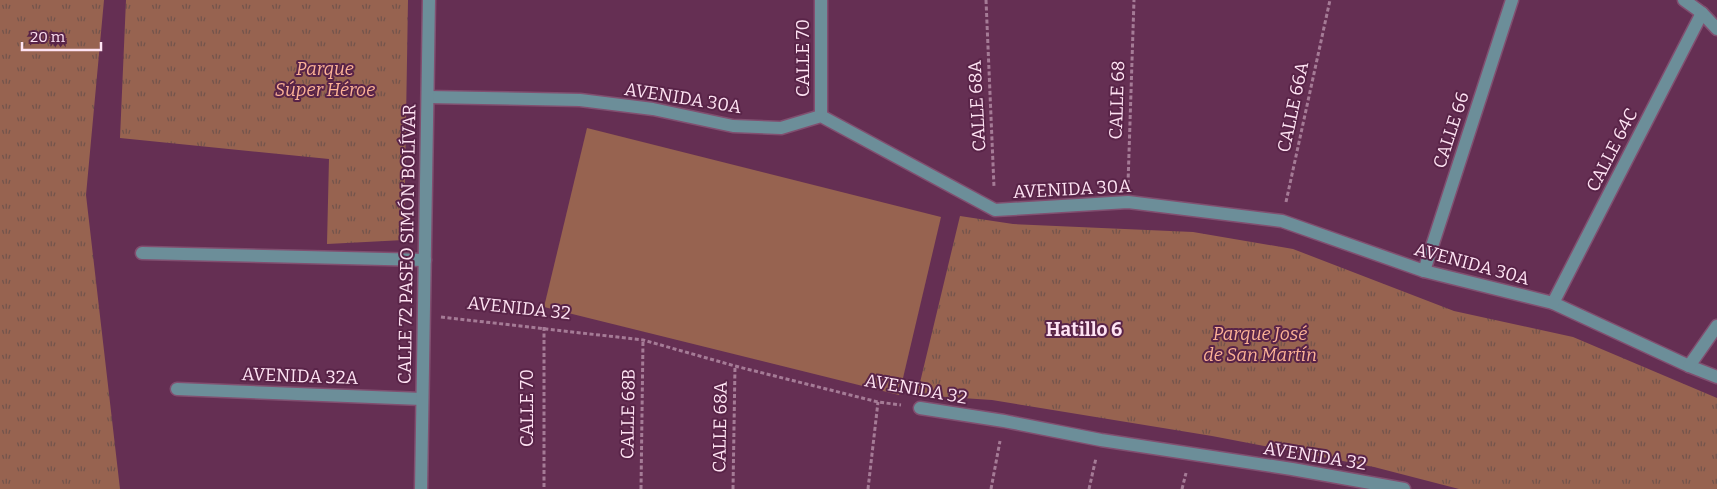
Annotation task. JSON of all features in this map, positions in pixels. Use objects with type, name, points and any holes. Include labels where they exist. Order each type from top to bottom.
[{"type":"street","name":"CALLE 72 PASEO SIMÓN BOLÍVAR","points":[[421,489],[429,0]]},
{"type":"street","name":"CALLE 70","points":[[820,116],[821,0]]},
{"type":"street","name":"CALLE 66","points":[[1424,271],[1512,0]]},
{"type":"street","points":[[1684,0],[1717,29]]},
{"type":"street","name":"CALLE 64C","points":[[1553,303],[1702,14]]},
{"type":"street","name":"AVENIDA 30A","points":[[428,97],[580,100],[653,109],[733,126],[781,128],[820,116],[995,210],[1128,202],[1282,221],[1424,271],[1553,303],[1717,377]]},
{"type":"street","points":[[142,253],[425,260]]},
{"type":"street","points":[[1689,366],[1717,326]]},
{"type":"street","name":"AVENIDA 32A","points":[[177,389],[422,399]]},
{"type":"street","name":"AVENIDA 32","points":[[920,408],[1004,421],[1101,440],[1292,469],[1404,489]]},
{"type":"path","name":"CALLE 68A","points":[[986,0],[995,210]]},
{"type":"path","name":"CALLE 68","points":[[1128,202],[1134,0]]},
{"type":"path","name":"CALLE 66A","points":[[1282,221],[1330,0]]},
{"type":"path","name":"AVENIDA 32","points":[[424,315],[643,340],[735,366],[878,402],[920,408]]},
{"type":"path","name":"CALLE 70","points":[[544,328],[544,489]]},
{"type":"path","name":"CALLE 68B","points":[[641,489],[643,340]]},
{"type":"path","name":"CALLE 68A","points":[[733,489],[735,366]]},
{"type":"path","points":[[868,489],[878,402]]},
{"type":"path","points":[[991,489],[1004,421]]},
{"type":"path","points":[[1089,489],[1101,440]]},
{"type":"green space","points":[[0,0],[104,0],[86,195],[120,489],[0,489]]},
{"type":"green space","name":"Parque Súper Héroe","points":[[126,0],[408,0],[404,240],[327,244],[329,159],[120,138]]},
{"type":"green space","points":[[587,128],[941,217],[899,395],[544,307]]},
{"type":"green space","name":"Parque José de San Martín","points":[[960,216],[1013,224],[1193,232],[1293,249],[1454,311],[1573,337],[1717,398],[1717,489],[1459,489],[1374,467],[1212,436],[992,400],[917,395]]},
{"type":"district","name":"Hatillo 6","points":[[1084,329]]}]
